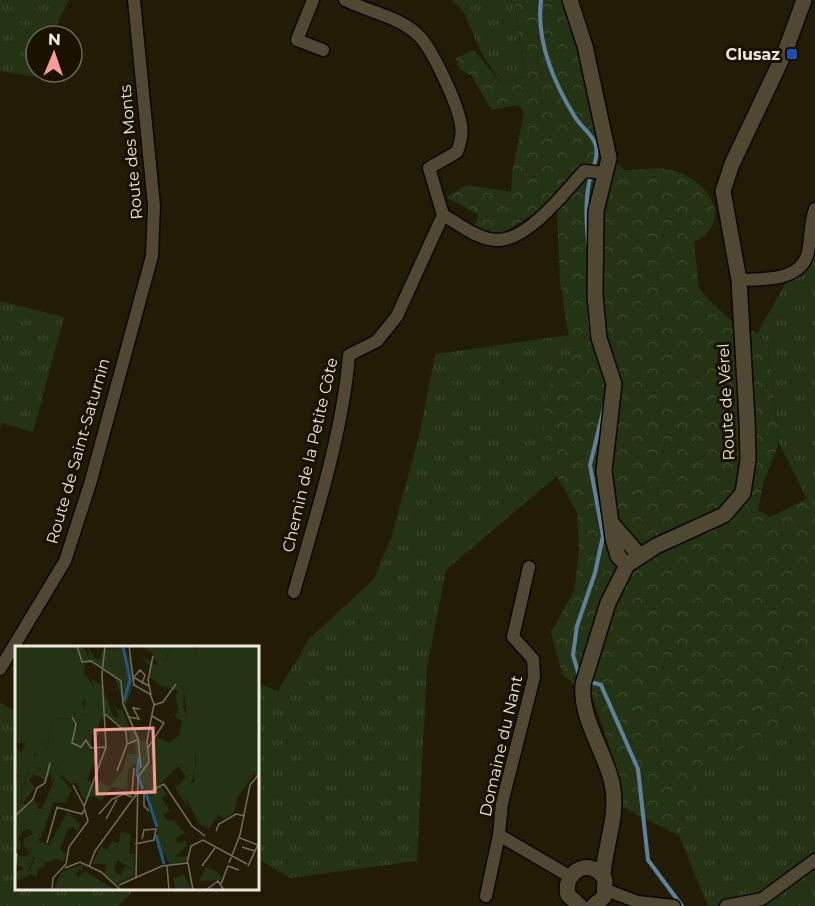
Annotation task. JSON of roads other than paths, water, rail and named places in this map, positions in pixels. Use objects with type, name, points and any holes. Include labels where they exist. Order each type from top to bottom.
[{"type":"street","name":"Route des Monts","points":[[132,334],[152,256],[154,206],[134,0]]},
{"type":"street","points":[[313,0],[297,40],[323,50]]},
{"type":"street","points":[[345,0],[394,19],[417,34],[433,52],[461,124],[461,141],[457,152],[429,168],[443,214],[482,236],[498,240],[518,235],[560,199],[584,171],[601,173]]},
{"type":"street","points":[[570,0],[585,45],[609,158],[601,173],[596,211],[595,296],[599,338],[614,384],[614,406],[604,454],[604,471],[612,523],[633,560],[608,603],[588,664],[582,698],[612,782],[613,826],[601,896]]},
{"type":"street","name":"Route de Vérel","points":[[633,560],[724,515],[743,493],[748,460],[748,440],[739,280],[723,191],[732,164],[785,52],[804,0]]},
{"type":"street","points":[[739,280],[786,276],[800,266],[808,254],[815,209]]},
{"type":"street","name":"Chemin de la Petite Côte","points":[[294,592],[324,480],[349,355],[377,340],[397,316],[443,214]]},
{"type":"street","name":"Route de Saint-Saturnin","points":[[0,669],[65,561],[90,484],[132,334]]},
{"type":"street","name":"Domaine du Nant","points":[[486,896],[499,836],[502,802],[534,677],[533,659],[513,637],[529,567]]},
{"type":"street","points":[[572,904],[566,888],[569,876],[584,867],[598,848],[613,810]]},
{"type":"street","name":"Domaine du Nant","points":[[499,836],[569,876]]},
{"type":"street","points":[[726,906],[762,898],[815,860]]},
{"type":"street","points":[[584,867],[595,869],[601,896]]},
{"type":"street","points":[[601,896],[674,906]]},
{"type":"waterway","points":[[541,0],[541,30],[548,61],[560,90],[575,117],[591,136],[596,148],[587,199],[589,248]]},
{"type":"waterway","points":[[590,318],[592,337]]},
{"type":"waterway","points":[[580,679],[573,655],[577,626],[595,573],[603,536],[590,465],[604,408]]},
{"type":"waterway","points":[[587,681],[601,685],[638,769],[648,860],[682,906]]},
{"type":"place","name":"Clusaz","points":[[792,54]]}]
